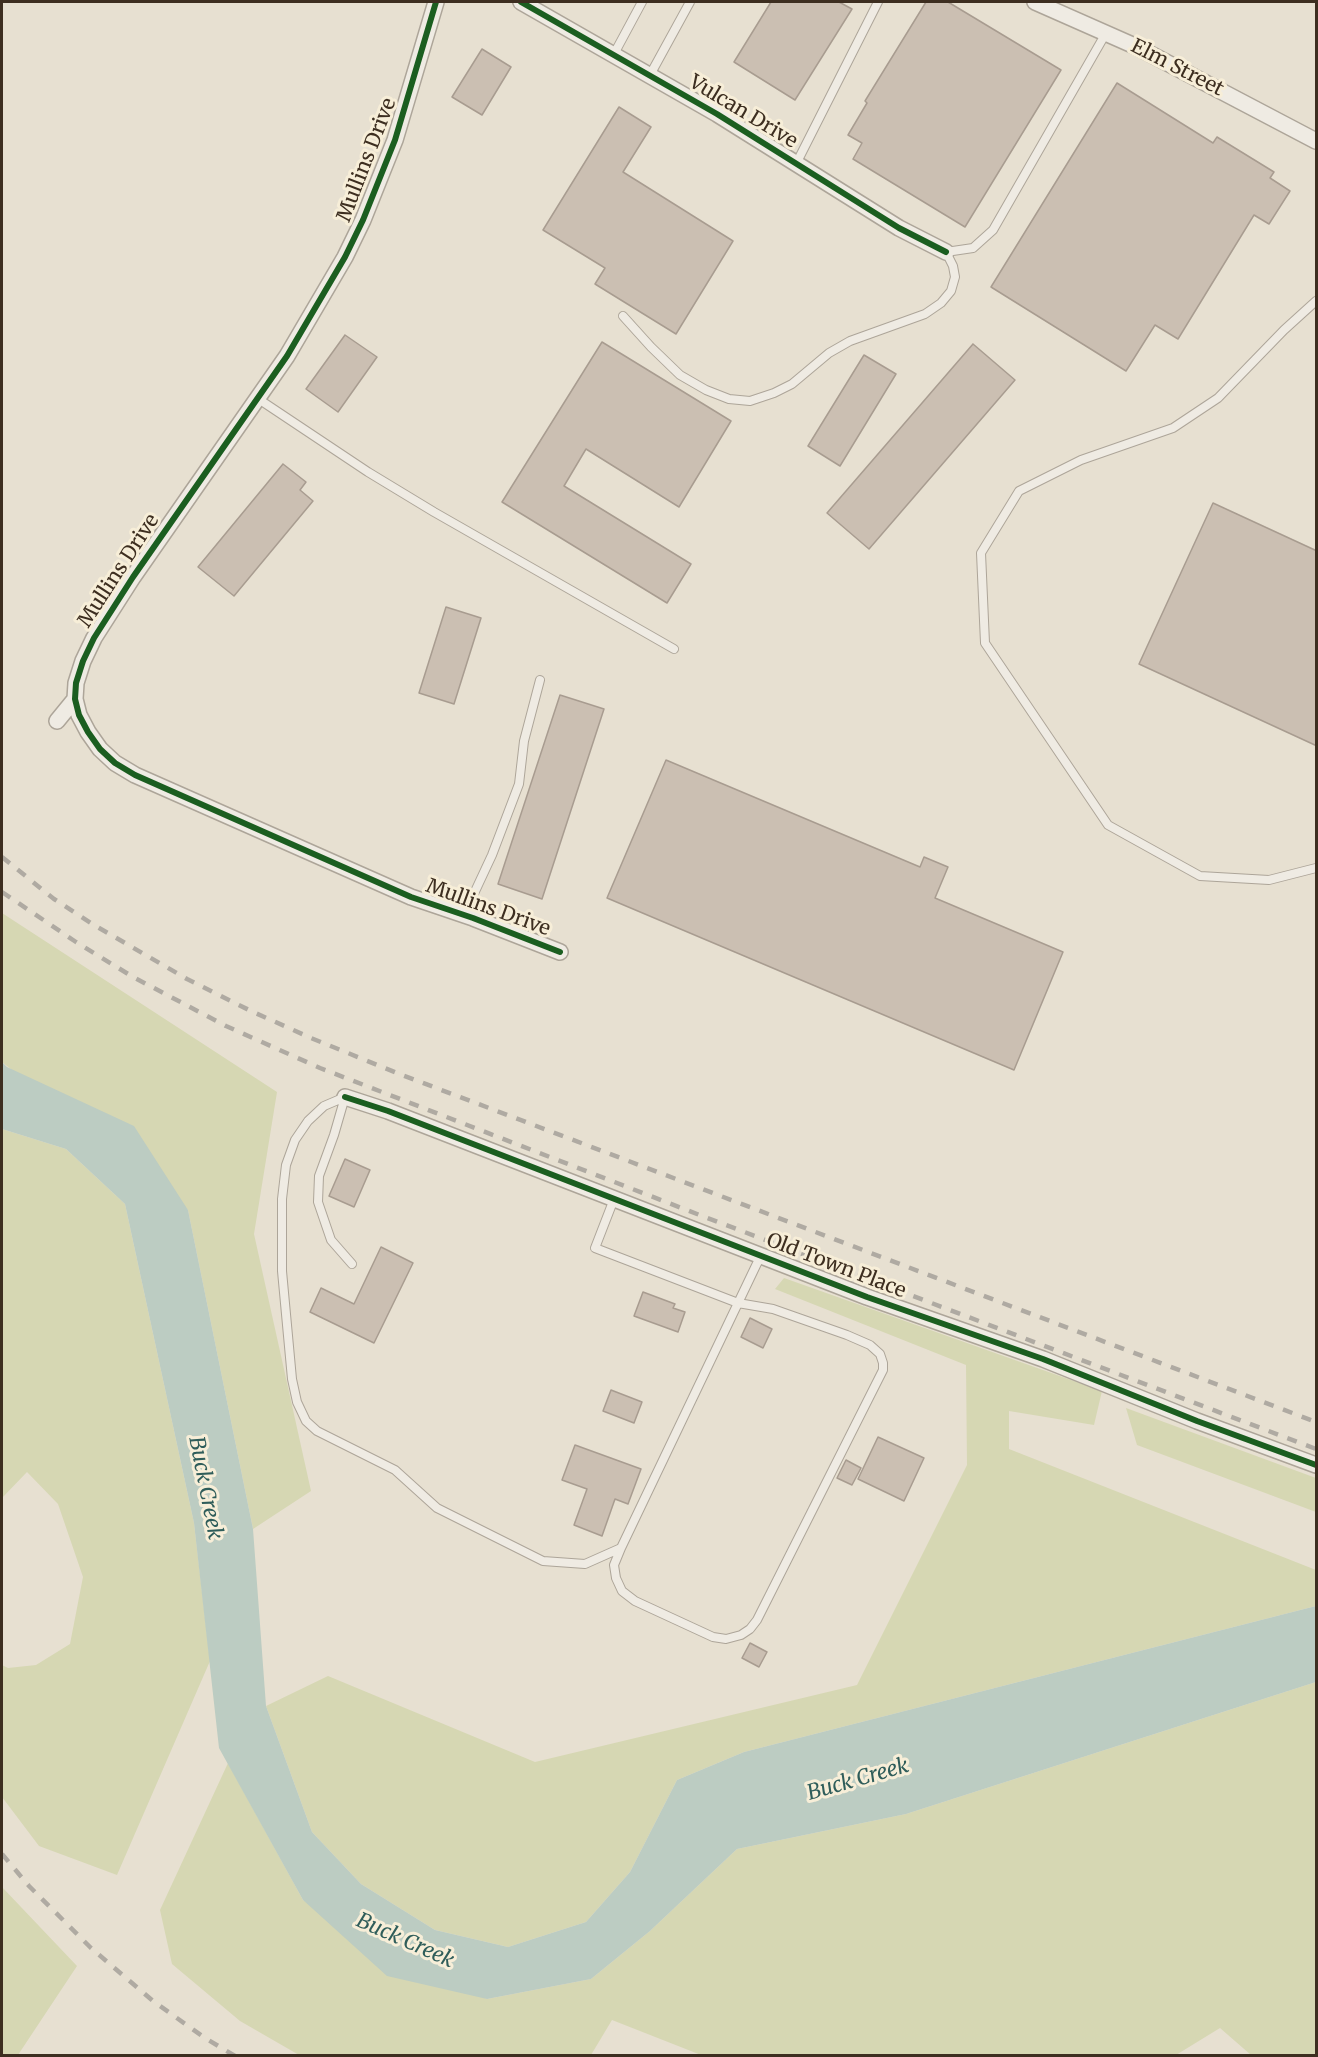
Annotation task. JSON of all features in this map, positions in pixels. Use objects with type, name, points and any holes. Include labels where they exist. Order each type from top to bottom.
[{"type":"street","name":"Mullins Drive","points":[[436,2],[395,141],[363,220],[318,305],[258,398],[133,577],[94,638],[76,683],[75,699],[79,715],[100,749],[115,763],[135,775],[411,897],[560,952]]},
{"type":"street","name":"Vulcan Drive","points":[[521,2],[650,75],[899,228],[946,252]]},
{"type":"street","name":"Elm Street","points":[[1035,2],[1184,71],[1317,141]]},
{"type":"street","points":[[57,721],[75,699]]},
{"type":"street","name":"Old Town Place","points":[[345,1097],[398,1115],[867,1298],[1043,1359],[1197,1421],[1317,1465]]},
{"type":"lane","points":[[614,54],[642,2]]},
{"type":"lane","points":[[650,75],[690,2]]},
{"type":"lane","points":[[796,164],[878,2]]},
{"type":"lane","points":[[623,316],[680,375],[706,390],[729,399],[750,400],[792,384],[829,353],[850,341],[925,314],[941,303],[951,291],[955,277],[953,266],[946,252],[973,248],[993,230],[1106,33]]},
{"type":"lane","points":[[1317,302],[1284,330],[1218,398],[1173,428],[1081,459],[1018,491],[981,553],[985,642],[1108,825],[1200,876],[1269,880],[1317,868]]},
{"type":"lane","points":[[258,398],[368,472],[434,512],[674,649]]},
{"type":"lane","points":[[464,915],[492,855],[519,784],[524,741],[540,680]]},
{"type":"lane","points":[[345,1097],[319,1176],[318,1202],[330,1240],[352,1264]]},
{"type":"lane","points":[[345,1097],[324,1106],[308,1121],[295,1140],[286,1165],[282,1200],[282,1271],[292,1379],[297,1402],[306,1421],[317,1431],[395,1470],[437,1508],[543,1561],[585,1564],[621,1548]]},
{"type":"lane","points":[[614,1199],[595,1248],[738,1303],[773,1309],[848,1335],[870,1345],[880,1354],[883,1370],[757,1620],[741,1635],[726,1639],[713,1637],[635,1601],[622,1591],[616,1578],[614,1565],[621,1548],[738,1303],[761,1255]]},
{"type":"green space","points":[[2,913],[277,1092],[254,1234],[311,1491],[253,1529],[188,1210],[2,1062]]},
{"type":"green space","points":[[2,1129],[66,1149],[125,1204],[194,1523],[210,1661],[117,1875],[39,1846],[2,1797],[2,1665],[8,1668],[36,1665],[70,1644],[83,1577],[58,1504],[27,1472],[2,1498]]},
{"type":"green space","points":[[784,1278],[1102,1391],[1094,1425],[1009,1411],[1009,1449],[1316,1570],[1316,1606],[744,1752],[677,1780],[630,1872],[586,1922],[508,1947],[435,1930],[361,1884],[312,1832],[266,1706],[328,1676],[535,1762],[857,1685],[967,1465],[966,1365],[775,1289]]},
{"type":"green space","points":[[1126,1408],[1316,1478],[1316,1512],[1137,1445]]},
{"type":"green space","points":[[1316,1682],[1316,2055],[1251,2055],[1220,2028],[1176,2055],[701,2055],[612,2020],[591,2055],[299,2055],[240,2021],[172,1964],[160,1910],[228,1763],[303,1900],[487,1999],[591,1979],[650,1931],[737,1849],[906,1814]]},
{"type":"green space","points":[[2,1887],[77,1966],[18,2055],[2,2055]]},
{"type":"water","name":"Buck Creek","points":[[2,1062],[7,1067],[134,1126],[188,1210],[253,1529],[266,1706],[312,1832],[361,1884],[435,1930],[508,1947],[586,1922],[630,1872],[677,1780],[744,1752],[1316,1606],[1316,1682],[906,1814],[737,1849],[650,1931],[591,1979],[487,1999],[387,1976],[303,1900],[219,1748],[194,1523],[125,1204],[66,1149],[2,1129]]},
{"type":"building","points":[[771,2],[839,2],[852,9],[795,100],[734,62]]},
{"type":"building","points":[[926,2],[948,2],[1061,70],[965,227],[853,159],[862,143],[848,135],[867,103],[865,101]]},
{"type":"building","points":[[482,49],[511,67],[482,115],[452,97]]},
{"type":"building","points":[[1117,83],[1213,143],[1217,137],[1274,172],[1270,178],[1290,191],[1269,224],[1254,215],[1178,339],[1155,325],[1126,371],[991,287]]},
{"type":"building","points":[[619,107],[651,127],[623,172],[733,241],[676,334],[595,284],[605,268],[543,230]]},
{"type":"building","points":[[345,335],[377,357],[338,412],[306,389]]},
{"type":"building","points":[[602,342],[731,421],[679,507],[586,449],[564,486],[691,564],[667,603],[502,502]]},
{"type":"building","points":[[973,344],[1015,380],[869,549],[827,513]]},
{"type":"building","points":[[864,355],[896,374],[840,466],[808,446]]},
{"type":"building","points":[[283,464],[306,482],[300,490],[313,501],[234,596],[198,567]]},
{"type":"building","points":[[1213,503],[1317,551],[1317,746],[1139,664]]},
{"type":"building","points":[[446,607],[481,618],[454,704],[419,693]]},
{"type":"building","points":[[560,695],[604,709],[542,899],[498,884]]},
{"type":"building","points":[[666,760],[920,867],[924,857],[948,867],[935,898],[1063,952],[1014,1070],[607,898]]},
{"type":"building","points":[[345,1159],[370,1170],[354,1207],[329,1196]]},
{"type":"building","points":[[381,1247],[413,1263],[374,1343],[310,1312],[321,1288],[354,1304]]},
{"type":"building","points":[[643,1292],[675,1304],[673,1308],[685,1312],[678,1332],[634,1316]]},
{"type":"building","points":[[750,1318],[772,1329],[763,1348],[741,1337]]},
{"type":"building","points":[[611,1390],[642,1402],[634,1423],[603,1411]]},
{"type":"building","points":[[878,1437],[924,1458],[904,1501],[858,1479]]},
{"type":"building","points":[[575,1445],[641,1469],[628,1504],[615,1499],[602,1536],[574,1525],[587,1489],[562,1480]]},
{"type":"building","points":[[846,1460],[861,1468],[852,1485],[837,1478]]},
{"type":"building","points":[[750,1643],[767,1652],[759,1667],[742,1658]]},
{"type":"railway","points":[[2,857],[54,899],[94,925],[187,979],[311,1038],[402,1075],[1316,1422]]},
{"type":"railway","points":[[2,892],[133,977],[226,1026],[320,1068],[1316,1449]]},
{"type":"railway","points":[[2,1854],[29,1886],[91,1948],[153,2001],[235,2056]]},
{"type":"cycle path","points":[[436,2],[395,140],[363,220],[345,257],[287,356],[133,577],[94,638],[76,683],[75,699],[79,715],[100,749],[115,763],[135,775],[411,897],[560,952]]},
{"type":"cycle path","points":[[521,2],[717,114],[899,228],[946,252]]},
{"type":"cycle path","points":[[345,1097],[388,1111],[867,1297],[1043,1359],[1197,1421],[1316,1465]]}]
